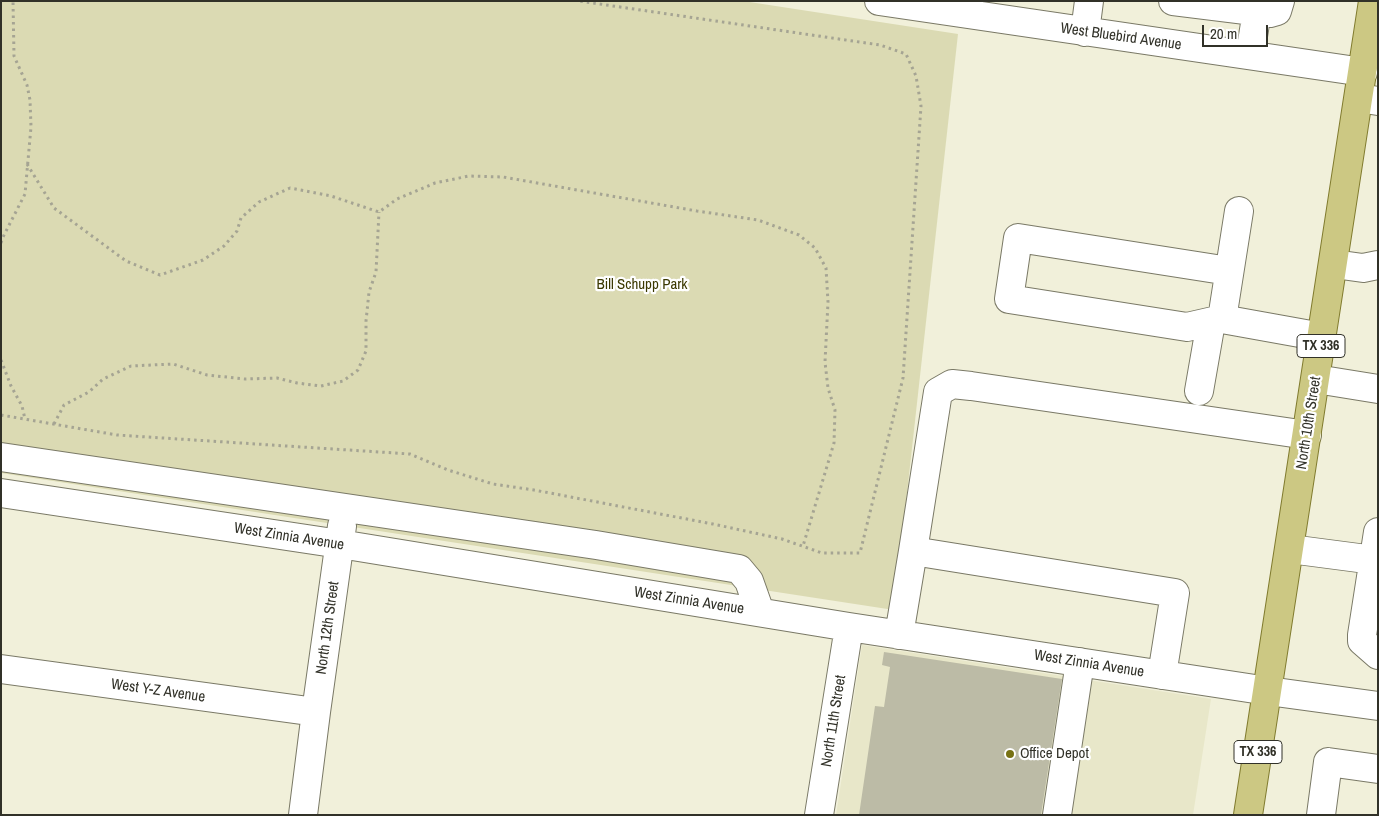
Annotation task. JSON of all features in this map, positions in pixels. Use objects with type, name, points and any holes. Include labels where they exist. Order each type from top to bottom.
[{"type":"main road","name":"North 10th Street","points":[[1248,815],[1334,264],[1369,100],[1363,72],[1373,1]]},
{"type":"street","name":"West Bluebird Avenue","points":[[879,1],[982,9],[1084,32],[1363,72]]},
{"type":"street","points":[[1084,32],[1089,1]]},
{"type":"street","points":[[1173,1],[1269,6],[1250,55]]},
{"type":"street","points":[[1199,391],[1230,271],[1239,211]]},
{"type":"street","points":[[1230,271],[1018,238],[1009,299],[1187,327],[1216,320],[1322,337]]},
{"type":"street","points":[[1334,264],[1363,268],[1378,265]]},
{"type":"street","points":[[1316,379],[1378,389]]},
{"type":"street","points":[[899,635],[938,392],[952,384],[1308,435]]},
{"type":"street","points":[[1,457],[596,545],[739,569],[749,582],[760,612]]},
{"type":"street","name":"West Zinnia Avenue","points":[[1,492],[340,544],[899,635],[1268,691],[1377,702]]},
{"type":"street","name":"North 12th Street","points":[[303,815],[345,507]]},
{"type":"street","points":[[1378,532],[1362,641],[1378,655]]},
{"type":"street","points":[[1290,549],[1374,560]]},
{"type":"street","points":[[913,551],[1175,593],[1162,675]]},
{"type":"street","name":"North 11th Street","points":[[819,815],[849,627]]},
{"type":"street","points":[[1057,815],[1080,662]]},
{"type":"street","name":"West Y-Z Avenue","points":[[1,669],[316,712]]},
{"type":"street","points":[[1321,815],[1328,762],[1378,769]]},
{"type":"path","points":[[1,243],[25,194],[30,127],[30,100],[27,85],[14,56],[13,1]]},
{"type":"path","points":[[1,415],[117,435],[410,454],[448,470],[493,484],[713,524],[782,539],[822,553],[860,554],[903,378],[921,106],[916,76],[906,54],[880,45],[579,1]]},
{"type":"path","points":[[27,164],[54,208],[126,261],[160,275],[203,260],[224,246],[237,231],[241,218],[259,202],[290,188],[331,196],[379,212]]},
{"type":"path","points":[[379,212],[397,199],[435,183],[469,176],[503,177],[758,220],[799,235],[815,248],[826,268],[828,302],[825,362],[828,388],[835,410],[834,443],[803,546]]},
{"type":"path","points":[[54,424],[64,405],[88,392],[103,379],[130,366],[173,364],[207,375],[245,379],[277,378],[321,386],[343,381],[358,370],[366,351],[366,321],[369,292],[376,272],[379,212]]},
{"type":"path","points":[[1,360],[10,386],[22,406],[25,419]]},
{"type":"shaded area","points":[[862,645],[1211,699],[1193,815],[836,815]]},
{"type":"green space","name":"Bill Schupp Park","points":[[1,1],[743,1],[958,34],[894,610],[1,473]]},
{"type":"building","points":[[884,652],[1062,679],[1041,815],[859,815],[875,706],[884,707],[890,667],[882,665]]},
{"type":"place","name":"Office Depot","points":[[1010,754]]}]
